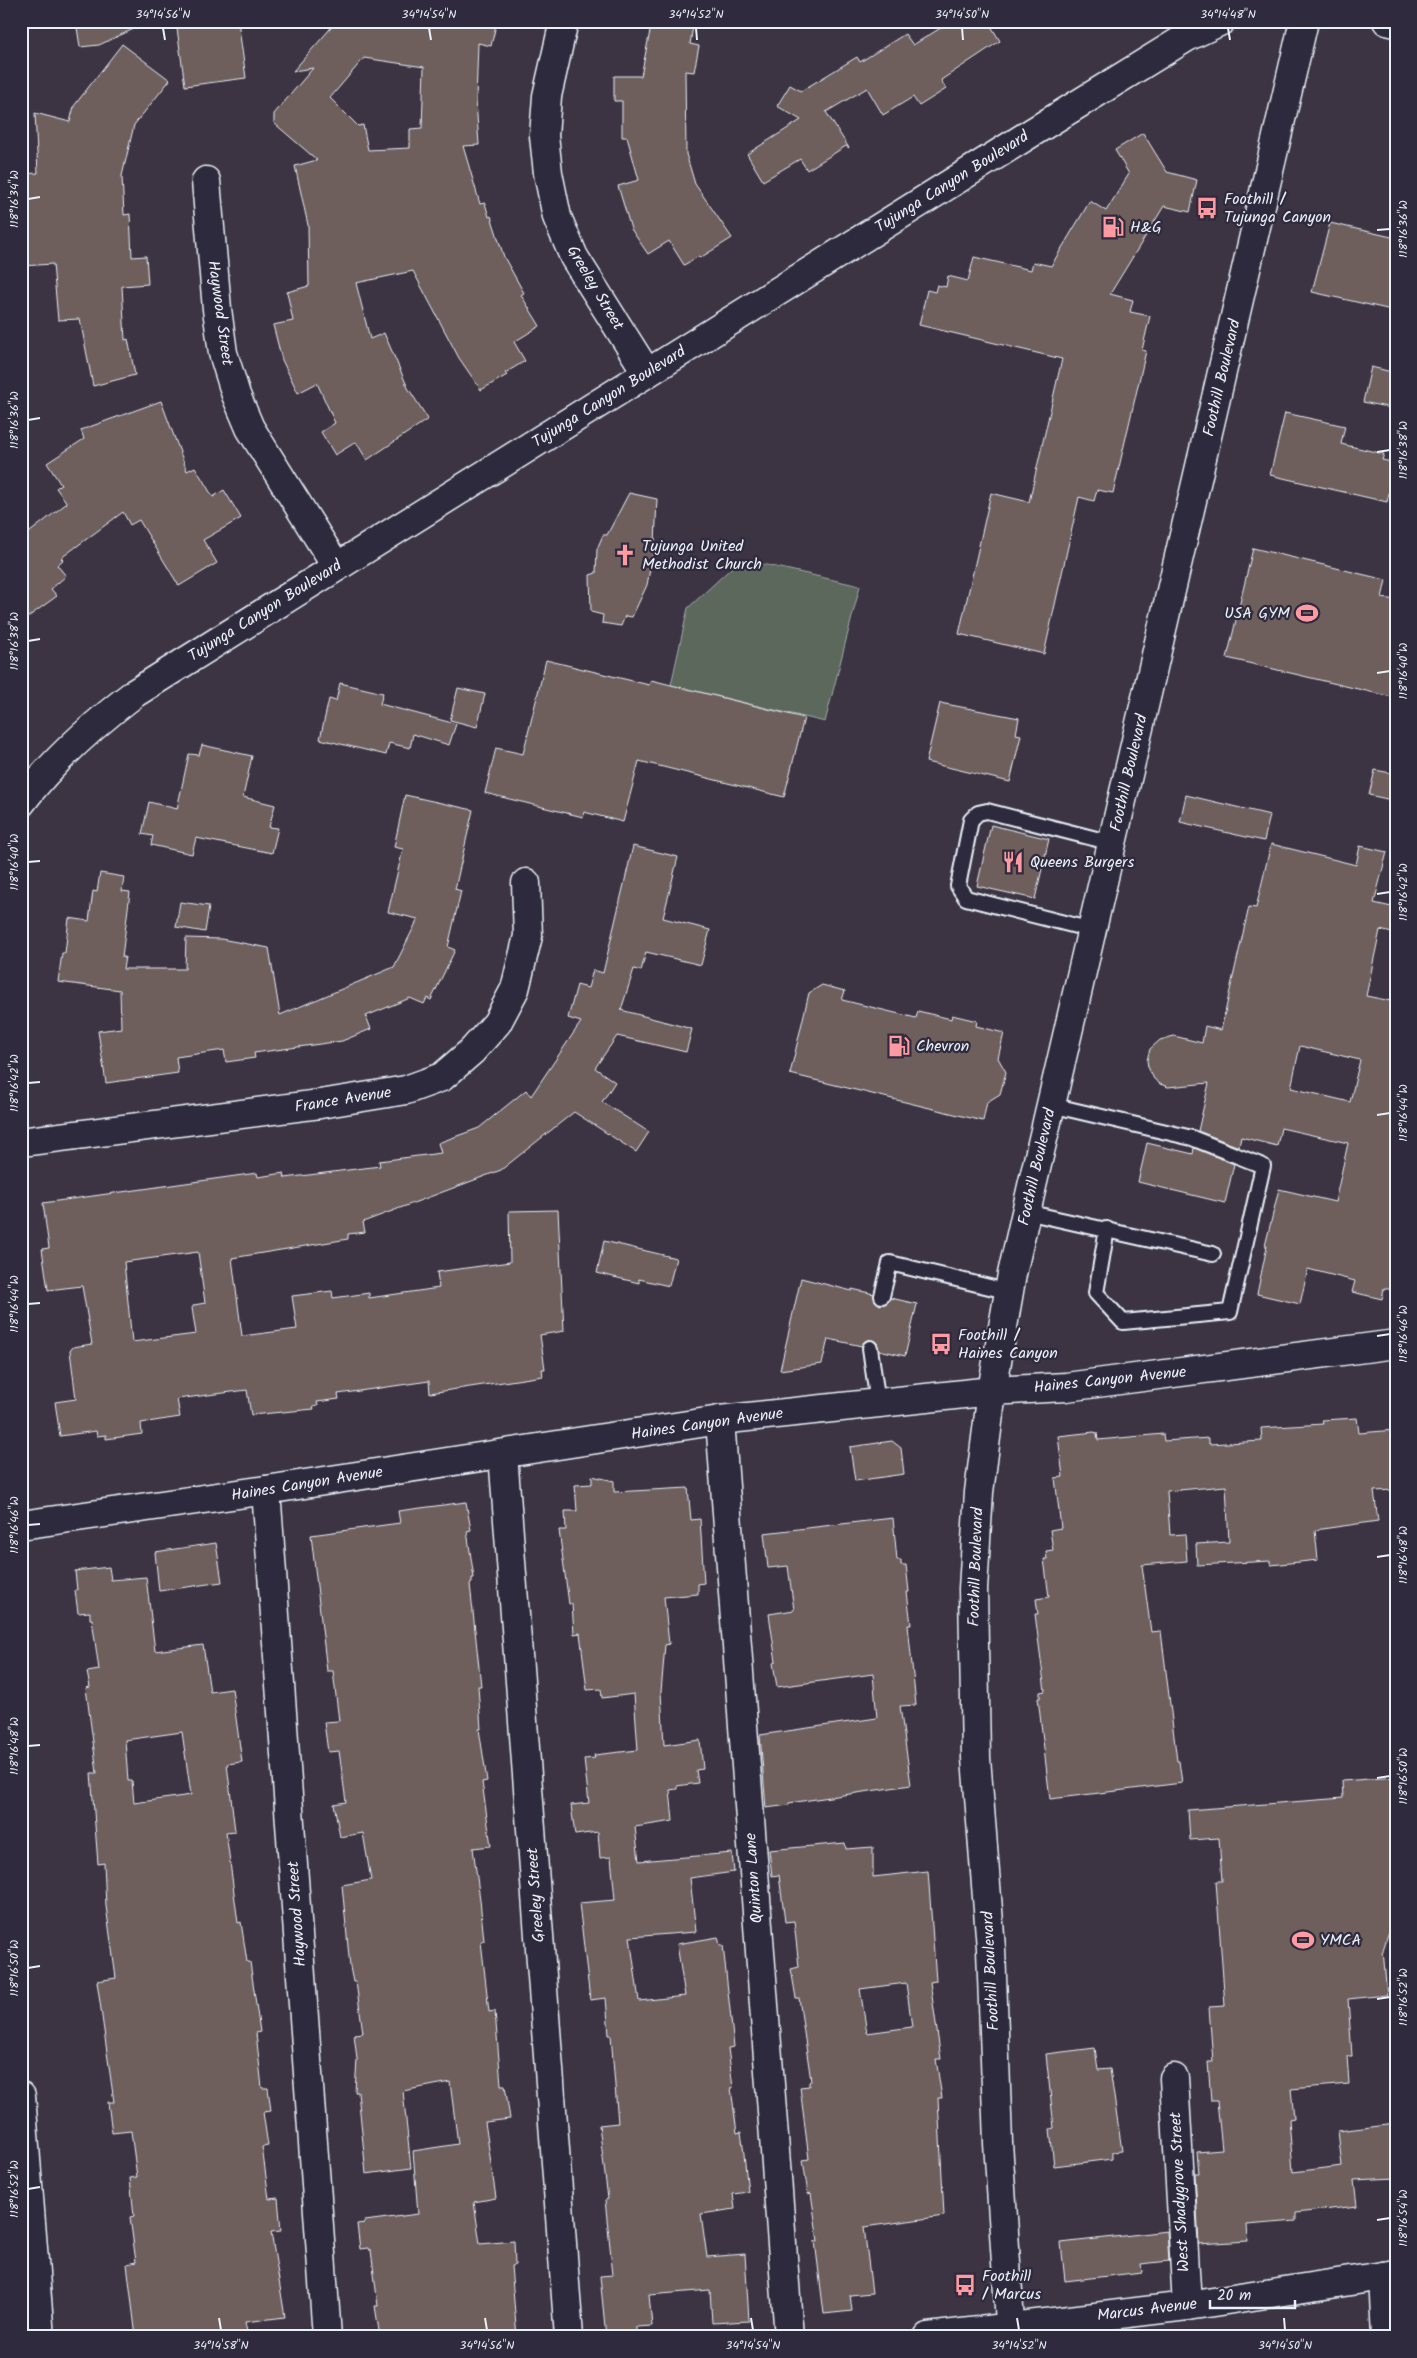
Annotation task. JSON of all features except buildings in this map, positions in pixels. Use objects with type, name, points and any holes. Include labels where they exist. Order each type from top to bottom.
[{"type":"street","name":"Greeley Street","points":[[564,21],[547,96],[544,136],[548,173],[557,217],[574,257],[647,373]]},
{"type":"street","name":"Tujunga Canyon Boulevard","points":[[21,803],[49,769],[98,721],[135,693],[1187,37],[1220,21]]},
{"type":"street","name":"Foothill Boulevard","points":[[1011,2331],[998,2143],[991,1948],[976,1758],[973,1589],[979,1492],[992,1391],[1026,1212],[1304,21]]},
{"type":"street","points":[[1387,21],[1396,24]]},
{"type":"street","name":"Haywood Street","points":[[206,181],[218,318],[223,353],[236,395],[250,428],[336,566]]},
{"type":"street","points":[[21,767],[49,769]]},
{"type":"street","name":"France Avenue","points":[[21,1142],[320,1104],[406,1090],[442,1077],[472,1051],[497,1023],[515,989],[528,936],[526,883]]},
{"type":"street","name":"Haines Canyon Avenue","points":[[21,1525],[266,1490],[720,1420],[992,1391],[1066,1387],[1396,1344]]},
{"type":"street","name":"Quinton Lane","points":[[720,1420],[789,2337]]},
{"type":"street","name":"Greeley Street","points":[[504,1454],[569,2337]]},
{"type":"street","name":"Haywood Street","points":[[266,1490],[327,2337]]},
{"type":"street","name":"West Shadygrove Street","points":[[1174,2078],[1187,2306]]},
{"type":"street","points":[[21,2096],[40,2337]]},
{"type":"street","points":[[1386,2337],[1389,2275]]},
{"type":"street","name":"Marcus Avenue","points":[[928,2337],[1011,2331],[1389,2275]]},
{"type":"lane","points":[[1092,930],[966,898],[958,886],[971,820],[978,813],[987,811],[1112,843]]},
{"type":"lane","points":[[1051,1105],[1192,1138],[1263,1166],[1230,1312],[1123,1322],[1096,1293],[1107,1229]]},
{"type":"lane","points":[[1026,1212],[1213,1254]]},
{"type":"lane","points":[[882,1296],[890,1263],[1010,1292]]},
{"type":"lane","points":[[870,1348],[878,1404]]},
{"type":"green space","points":[[741,559],[860,586],[825,722],[671,685],[688,608]]},
{"type":"place","name":"Foothill / Tujunga Canyon","points":[[1207,208]]},
{"type":"place","name":"H&G","points":[[1113,227]]},
{"type":"place","name":"Tujunga United Methodist Church","points":[[625,555]]},
{"type":"place","name":"USA GYM","points":[[1307,613]]},
{"type":"place","name":"Queens Burgers","points":[[1013,862]]},
{"type":"place","name":"Chevron","points":[[899,1046]]},
{"type":"place","name":"Foothill / Haines Canyon","points":[[941,1344]]},
{"type":"place","name":"YMCA","points":[[1303,1940]]},
{"type":"place","name":"Foothill / Marcus","points":[[965,2285]]}]
